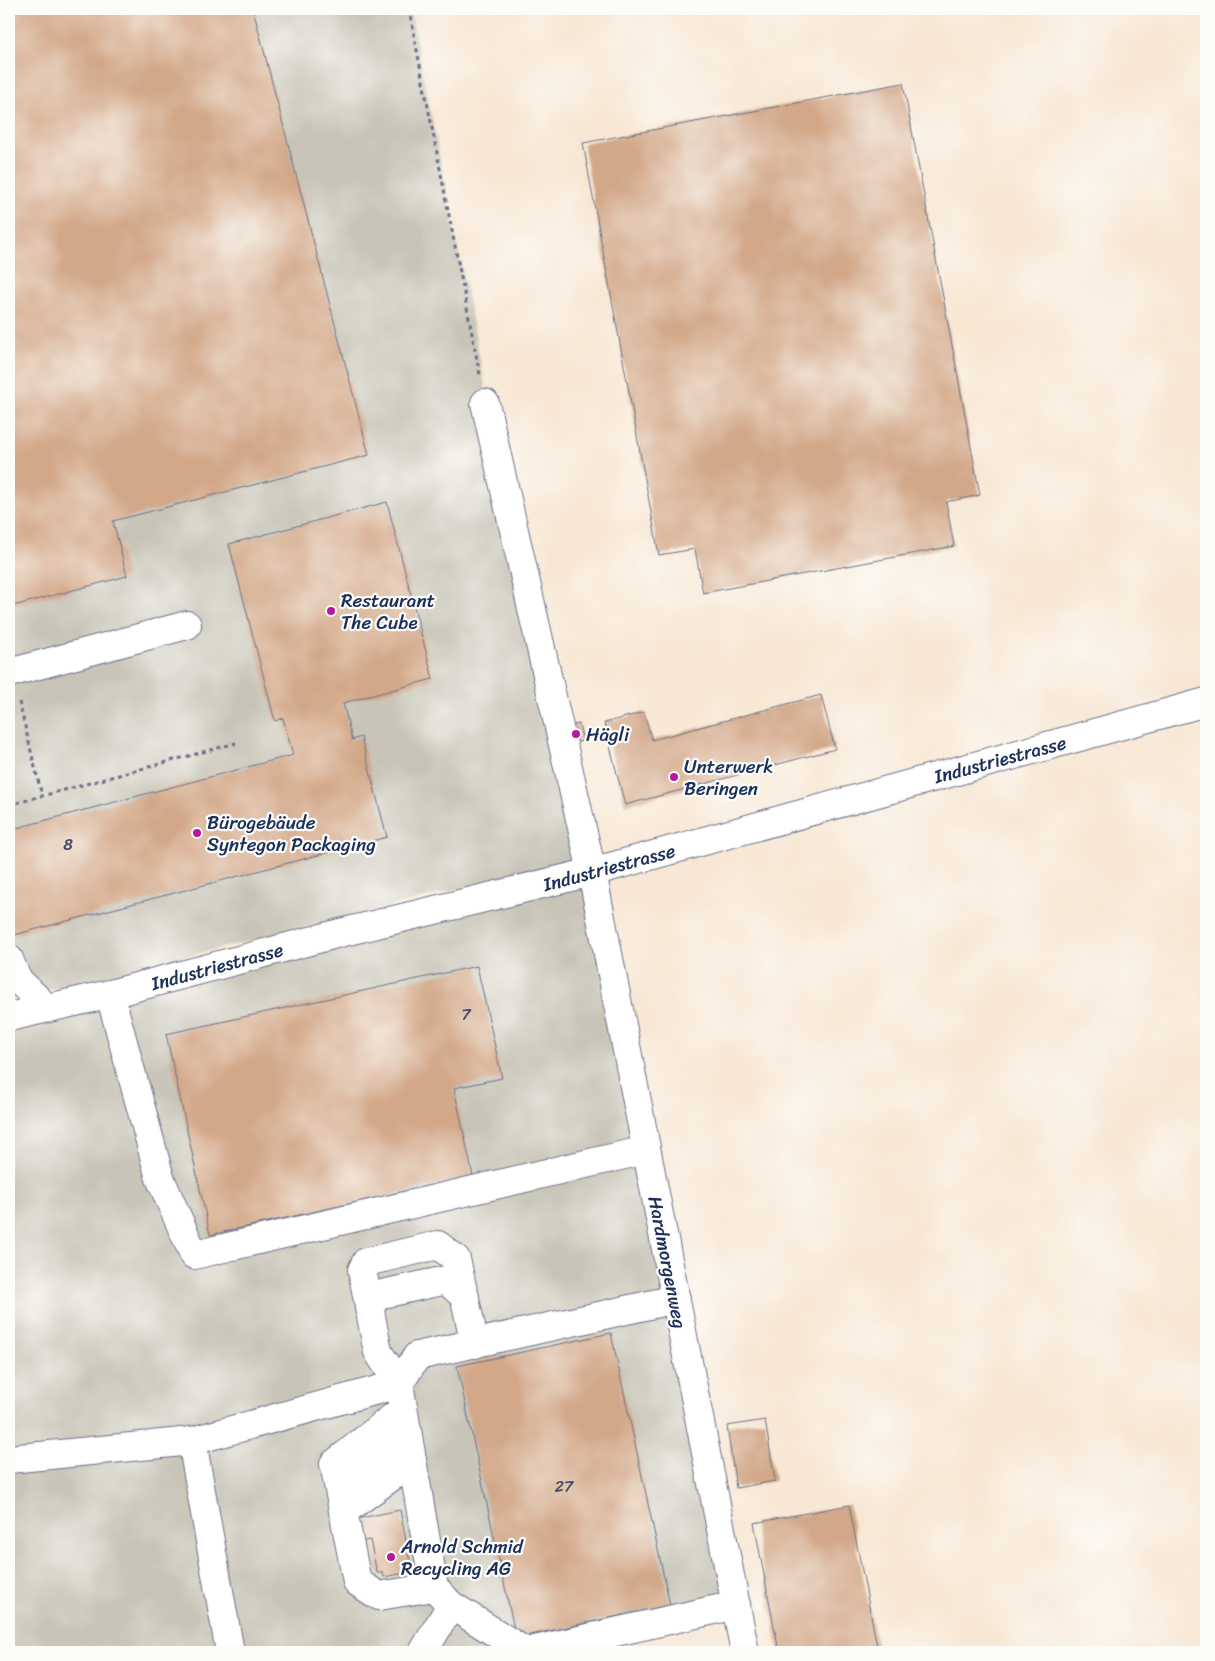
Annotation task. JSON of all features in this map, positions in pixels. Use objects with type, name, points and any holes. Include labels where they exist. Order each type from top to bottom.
[{"type":"street","name":"Hardmorgenweg","points":[[485,403],[592,872],[745,1652]]},
{"type":"street","points":[[10,673],[187,624]]},
{"type":"street","name":"Industriestrasse","points":[[9,1017],[46,1007],[110,994],[340,934],[592,872],[1206,702]]},
{"type":"street","points":[[9,960],[17,978],[46,1007]]},
{"type":"street","points":[[110,994],[160,1178],[194,1255],[646,1150]]},
{"type":"street","points":[[423,1652],[443,1596],[412,1462],[403,1409],[378,1352],[362,1270],[366,1262],[438,1245],[456,1259],[475,1344]]},
{"type":"street","points":[[369,1308],[378,1296],[446,1280],[465,1298]]},
{"type":"street","points":[[676,1299],[417,1356],[403,1409],[334,1464],[357,1582],[379,1596],[443,1596],[526,1652],[736,1605]]},
{"type":"street","points":[[9,1459],[192,1441],[403,1409]]},
{"type":"street","points":[[192,1441],[230,1652]]},
{"type":"street","points":[[341,1500],[412,1462]]},
{"type":"path","points":[[409,9],[485,403]]},
{"type":"path","points":[[10,673],[42,796]]},
{"type":"path","points":[[9,805],[236,742]]},
{"type":"shaded area","points":[[9,9],[410,9],[580,860],[9,1000]]},
{"type":"shaded area","points":[[592,872],[736,1605],[526,1652],[9,1652],[9,1020]]},
{"type":"building","points":[[9,9],[253,9],[369,455],[113,521],[127,576],[9,607]]},
{"type":"building","points":[[903,83],[980,495],[946,502],[954,546],[703,593],[695,549],[659,555],[583,143]]},
{"type":"building","points":[[387,502],[433,679],[343,703],[352,740],[361,737],[387,837],[14,935],[9,915],[9,830],[293,755],[283,718],[275,721],[229,544]]},
{"type":"building","name":"Unterwerk Beringen","points":[[821,695],[835,749],[625,805],[604,723],[644,712],[652,740]]},
{"type":"building","name":"Hägli","points":[[579,724],[583,741],[572,743],[568,726]]},
{"type":"building","points":[[477,966],[502,1078],[454,1088],[473,1176],[210,1235],[166,1034]]},
{"type":"building","points":[[611,1333],[670,1605],[516,1638],[457,1366]]},
{"type":"building","points":[[765,1420],[775,1481],[736,1488],[727,1426]]},
{"type":"building","points":[[849,1505],[878,1651],[779,1652],[754,1523]]},
{"type":"building","name":"Arnold Schmid Recycling AG","points":[[400,1510],[412,1572],[384,1577],[383,1573],[377,1573],[370,1540],[355,1543],[351,1520]]},
{"type":"place","name":"Restaurant The Cube","points":[[331,611]]},
{"type":"place","name":"Hägli","points":[[576,734]]},
{"type":"place","name":"Unterwerk Beringen","points":[[674,777]]},
{"type":"place","name":"Bürogebäude Syntegon Packaging","points":[[197,833]]},
{"type":"place","name":"Arnold Schmid Recycling AG","points":[[391,1557]]}]
